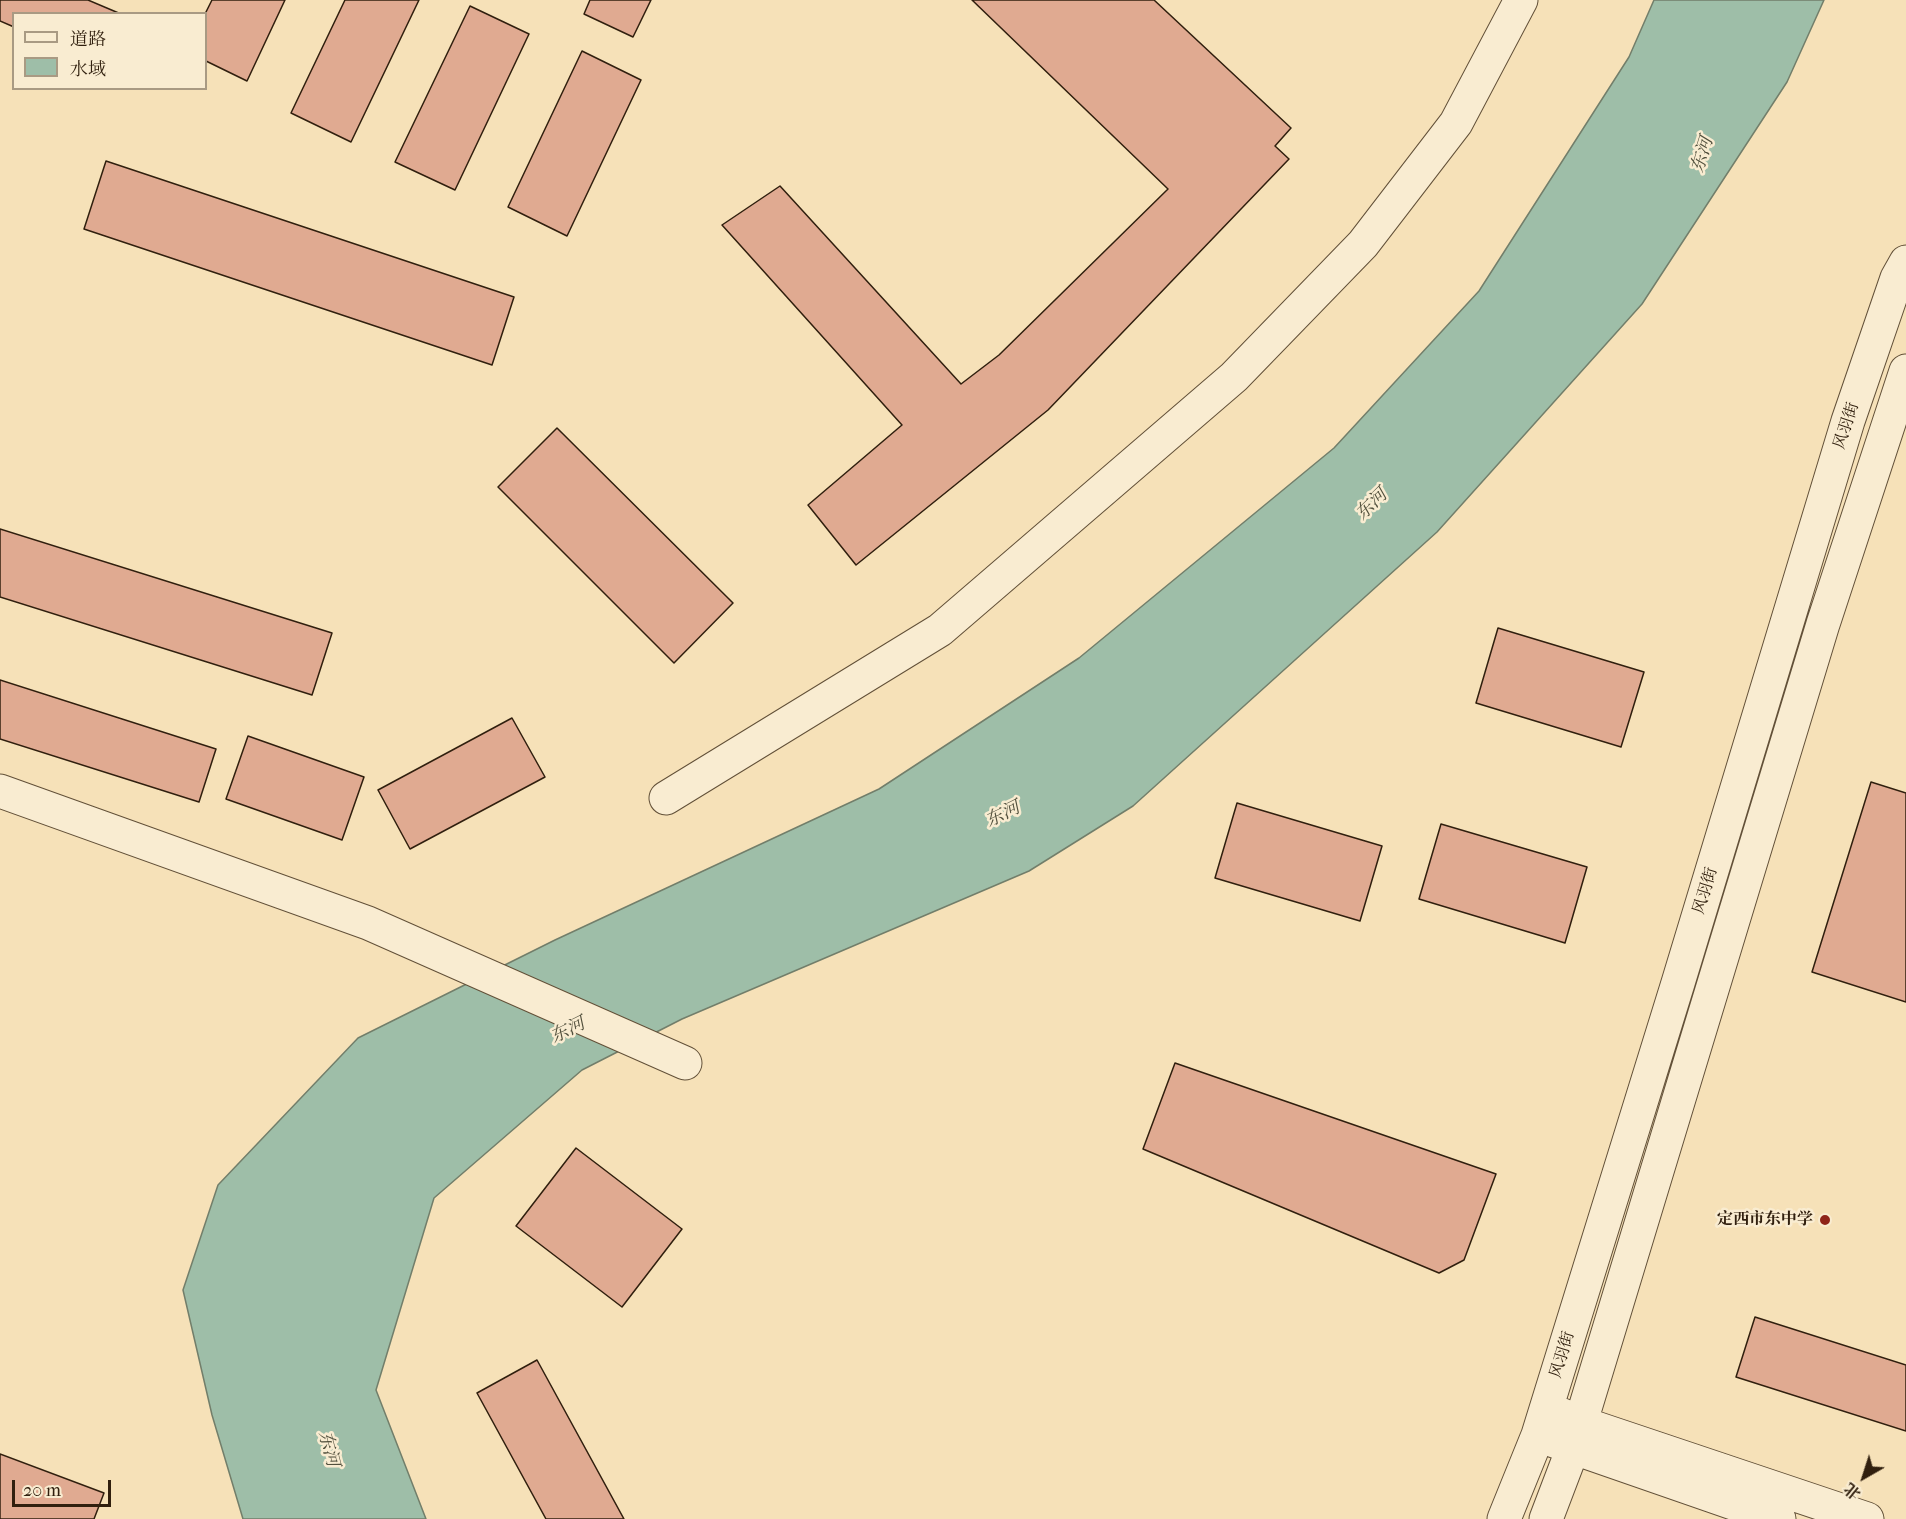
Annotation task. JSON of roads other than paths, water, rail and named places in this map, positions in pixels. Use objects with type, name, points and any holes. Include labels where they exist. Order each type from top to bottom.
[{"type":"street","points":[[666,798],[940,630],[1234,377],[1362,244],[1456,123],[1521,0]]},
{"type":"street","name":"风羽街","points":[[1504,1519],[1542,1422],[1848,421],[1897,278],[1906,262]]},
{"type":"street","points":[[1546,1519],[1577,1435],[1823,624],[1906,370]]},
{"type":"street","points":[[0,791],[368,923],[685,1063]]},
{"type":"street","points":[[1542,1422],[1779,1519]]},
{"type":"street","points":[[1577,1435],[1868,1519]]},
{"type":"water","name":"东河","points":[[1654,0],[1824,0],[1787,82],[1642,304],[1437,532],[1133,806],[1029,871],[682,1019],[582,1070],[434,1198],[376,1390],[426,1519],[243,1519],[212,1415],[183,1290],[218,1185],[358,1038],[555,940],[879,789],[1079,658],[1334,448],[1479,291],[1629,57]]},
{"type":"place","name":"定西市东中学","points":[[1825,1220]]}]
